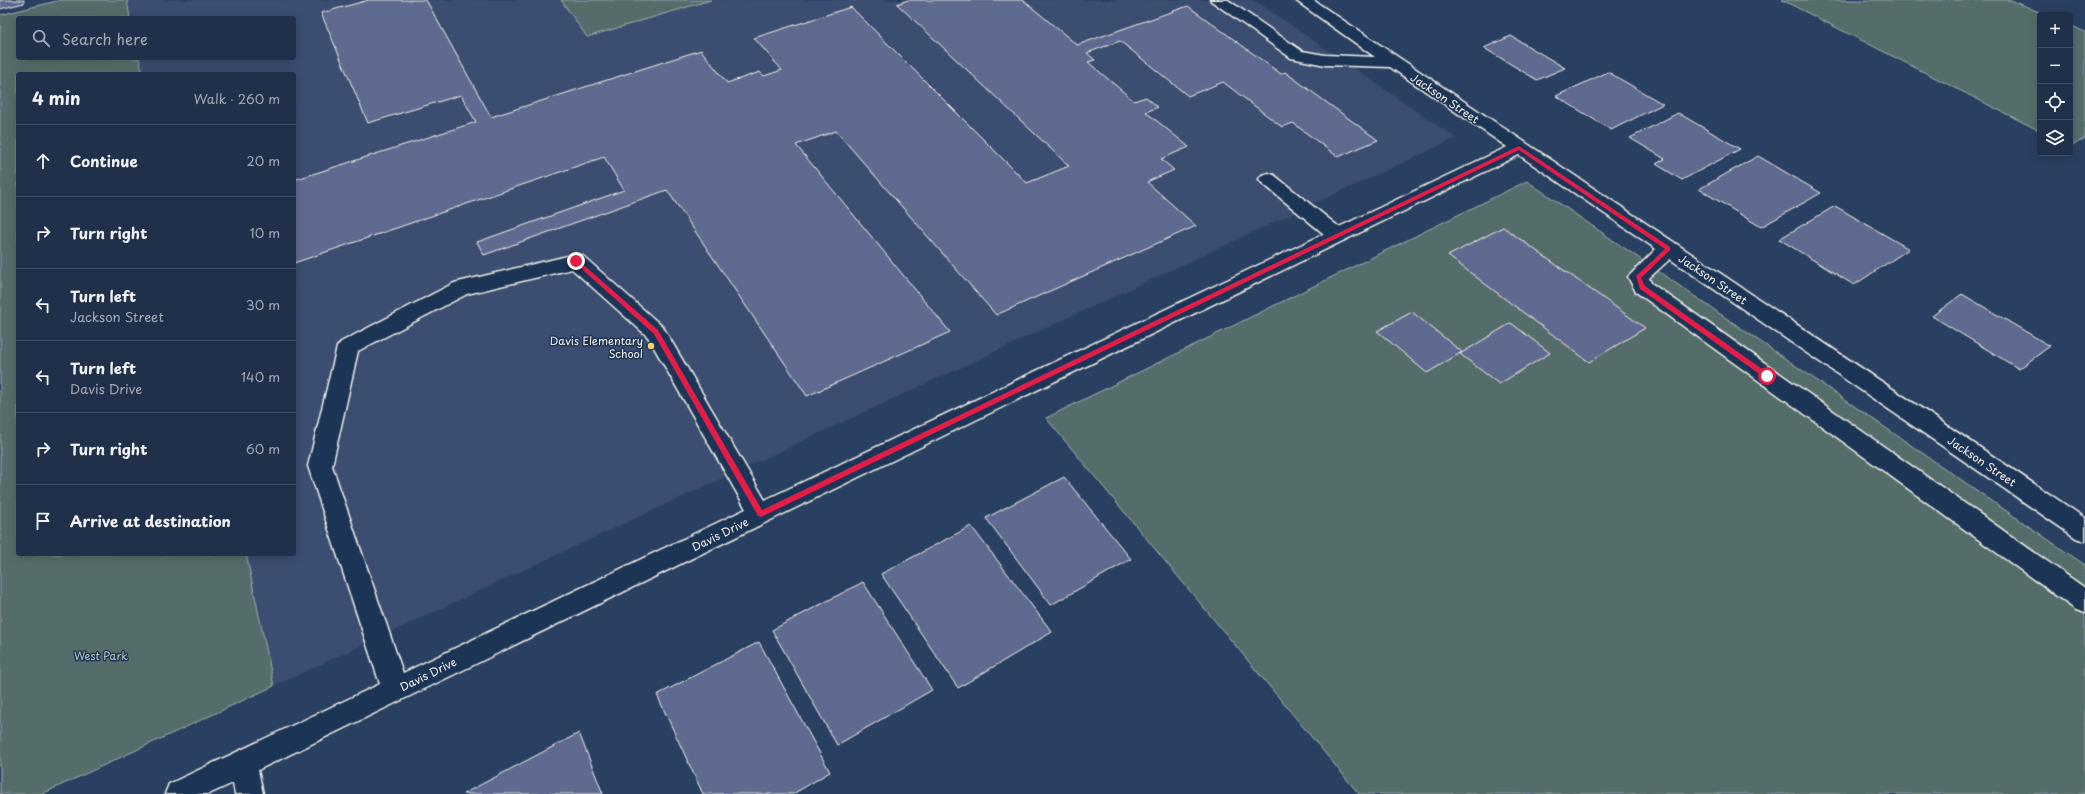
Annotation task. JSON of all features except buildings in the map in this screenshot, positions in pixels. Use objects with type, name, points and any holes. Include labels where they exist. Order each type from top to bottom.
[{"type":"street","points":[[1218,0],[1296,55],[1325,60],[1393,62]]},
{"type":"street","name":"Jackson Street","points":[[1303,0],[1668,249],[2085,530]]},
{"type":"street","name":"Davis Drive","points":[[179,794],[1519,148]]},
{"type":"street","points":[[1268,180],[1338,236]]},
{"type":"street","points":[[1668,249],[1638,277],[1643,287],[2085,602]]},
{"type":"street","points":[[395,690],[320,466],[348,347],[461,288],[576,261],[656,332],[761,514]]},
{"type":"street","points":[[243,763],[249,794]]},
{"type":"shaded area","name":"Davis Elementary School","points":[[127,0],[1254,0],[1456,138],[274,686],[246,556],[296,556],[296,72],[142,72],[140,60],[296,60],[296,16],[130,16]]},
{"type":"green space","name":"West Park","points":[[61,0],[127,0],[130,16],[16,16],[16,60],[140,60],[142,72],[16,72],[16,556],[246,556],[274,686],[42,794],[0,794],[0,15]]},
{"type":"green space","points":[[561,0],[711,0],[587,37]]},
{"type":"green space","points":[[1782,0],[2011,0],[2039,12],[2037,12],[2037,129]]},
{"type":"green space","points":[[2073,26],[2085,32],[2085,138],[2073,146]]},
{"type":"green space","points":[[1527,181],[2085,565],[2085,794],[1359,794],[1046,418]]},
{"type":"place","name":"Davis Elementary School","points":[[651,346]]},
{"type":"route","points":[[576,261],[656,332],[761,514],[1519,148],[1668,249],[1638,277],[1643,287],[1767,376]]}]
